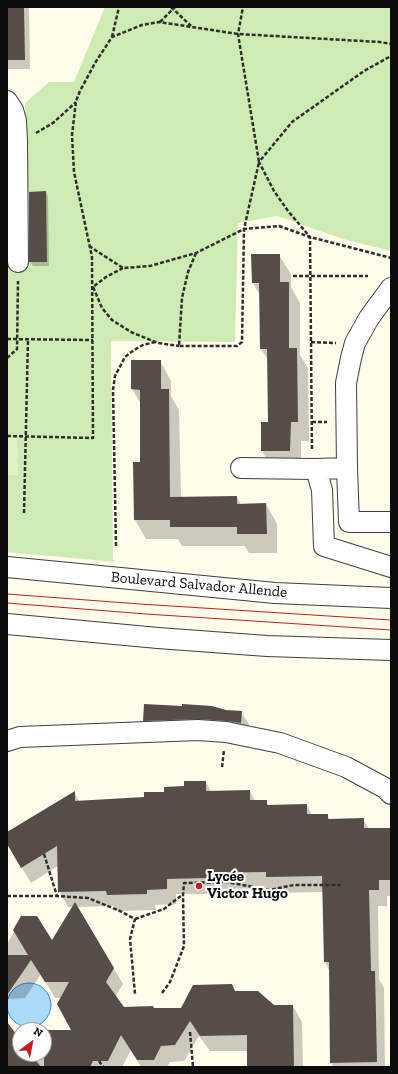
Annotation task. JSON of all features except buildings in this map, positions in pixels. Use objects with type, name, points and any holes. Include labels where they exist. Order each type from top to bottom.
[{"type":"street","points":[[7,102],[13,110],[16,121],[18,262]]},
{"type":"street","points":[[391,288],[369,318],[355,343],[346,383],[349,522],[391,522]]},
{"type":"street","points":[[241,468],[347,468]]},
{"type":"street","points":[[316,469],[322,490],[324,546],[391,567]]},
{"type":"street","name":"Boulevard Salvador Allende","points":[[7,567],[274,593],[391,598]]},
{"type":"street","points":[[7,624],[158,638],[267,646],[391,650]]},
{"type":"street","points":[[7,741],[20,737],[198,730],[226,732],[280,743],[346,767],[385,788],[391,794]]},
{"type":"path","points":[[7,436],[93,438],[92,257],[74,172],[72,135],[76,101],[95,63],[112,37],[120,7]]},
{"type":"path","points":[[243,7],[238,34],[259,162],[274,191],[288,211],[310,237],[312,457],[316,469]]},
{"type":"path","points":[[159,22],[173,8],[191,26]]},
{"type":"path","points":[[112,37],[142,25],[159,22],[238,34],[380,42],[391,44]]},
{"type":"path","points":[[93,287],[102,308],[112,320],[131,332],[155,342],[179,346],[237,346],[242,342],[244,229],[259,162],[292,122],[364,70],[391,56]]},
{"type":"path","points":[[17,140],[31,137],[53,123],[76,101]]},
{"type":"path","points":[[93,287],[106,277],[123,268],[150,266],[196,253],[244,229],[279,226],[310,237],[391,258]]},
{"type":"path","points":[[89,246],[123,268]]},
{"type":"path","points":[[179,346],[182,298],[188,272],[196,253]]},
{"type":"path","points":[[7,358],[17,350],[18,262]]},
{"type":"path","points":[[293,276],[368,276]]},
{"type":"path","points":[[7,339],[93,340]]},
{"type":"path","points":[[24,514],[28,339]]},
{"type":"path","points":[[116,546],[113,390],[115,376],[125,357],[143,345],[155,342]]},
{"type":"path","points":[[311,342],[355,343]]},
{"type":"path","points":[[44,854],[57,896]]},
{"type":"path","points":[[162,993],[170,982],[184,946],[184,883],[228,882],[269,890],[294,885],[341,886]]},
{"type":"path","points":[[7,896],[57,896],[88,898],[135,919],[164,909],[183,894]]},
{"type":"path","points":[[135,919],[130,939],[135,994]]},
{"type":"path","points":[[190,1032],[193,1067]]},
{"type":"path","points":[[99,1061],[103,1067]]},
{"type":"green space","points":[[105,7],[391,7],[391,251],[343,239],[277,216],[238,223],[235,342],[111,341],[113,559],[116,562],[7,552],[7,262],[47,262],[46,192],[26,192],[25,103],[49,82],[74,82]]},
{"type":"green space","points":[[7,438],[17,438],[18,475],[7,475]]},
{"type":"water","points":[[25,983],[33,983],[45,989],[51,1001],[51,1009],[43,1022],[15,1022],[7,1009],[7,1001],[13,989]]},
{"type":"tram line","points":[[7,594],[391,620]]},
{"type":"tram line","points":[[7,603],[146,614],[391,630]]},
{"type":"place","name":"Lycée Victor Hugo","points":[[199,886]]}]
